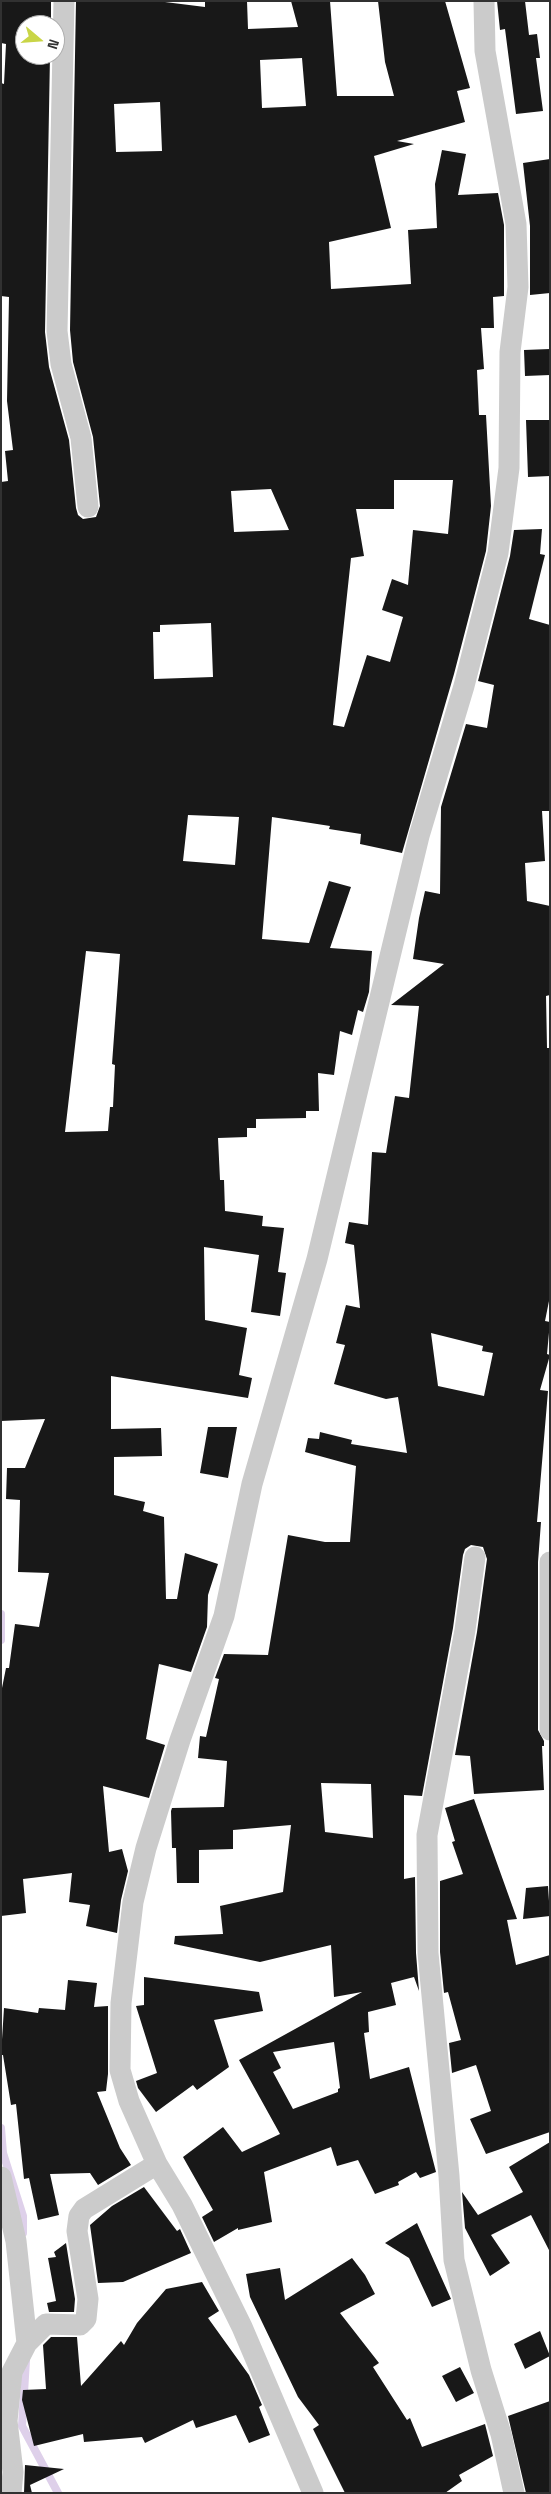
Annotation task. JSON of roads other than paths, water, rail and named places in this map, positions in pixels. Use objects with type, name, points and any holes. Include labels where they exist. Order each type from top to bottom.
[{"type":"street","points":[[64,1],[57,331],[61,364],[81,438],[88,507]]},
{"type":"street","points":[[313,2493],[242,2327],[182,2205],[157,2164],[129,2101],[120,2070],[121,2003],[133,1902],[146,1848],[180,1740],[224,1616],[252,1484],[318,1259],[419,836],[464,686],[498,553],[509,468],[510,352],[518,287],[516,224],[485,51],[484,1]]},
{"type":"street","points":[[475,1557],[465,1630],[427,1834],[428,1953],[454,2260],[481,2370],[501,2434],[514,2493]]},
{"type":"street","points":[[550,1562],[550,1730]]},
{"type":"street","points":[[11,2493],[13,2472],[4,2422],[12,2372],[27,2343],[46,2324],[80,2325],[86,2319],[88,2299],[77,2231],[79,2216],[84,2209],[157,2164]]},
{"type":"street","points":[[1,2177],[16,2241],[27,2343]]},
{"type":"waterway","points":[[1,1614],[1,1640]]},
{"type":"waterway","points":[[1,2128],[3,2153],[23,2216],[23,2233]]},
{"type":"waterway","points":[[26,2360],[22,2426],[58,2493]]}]
